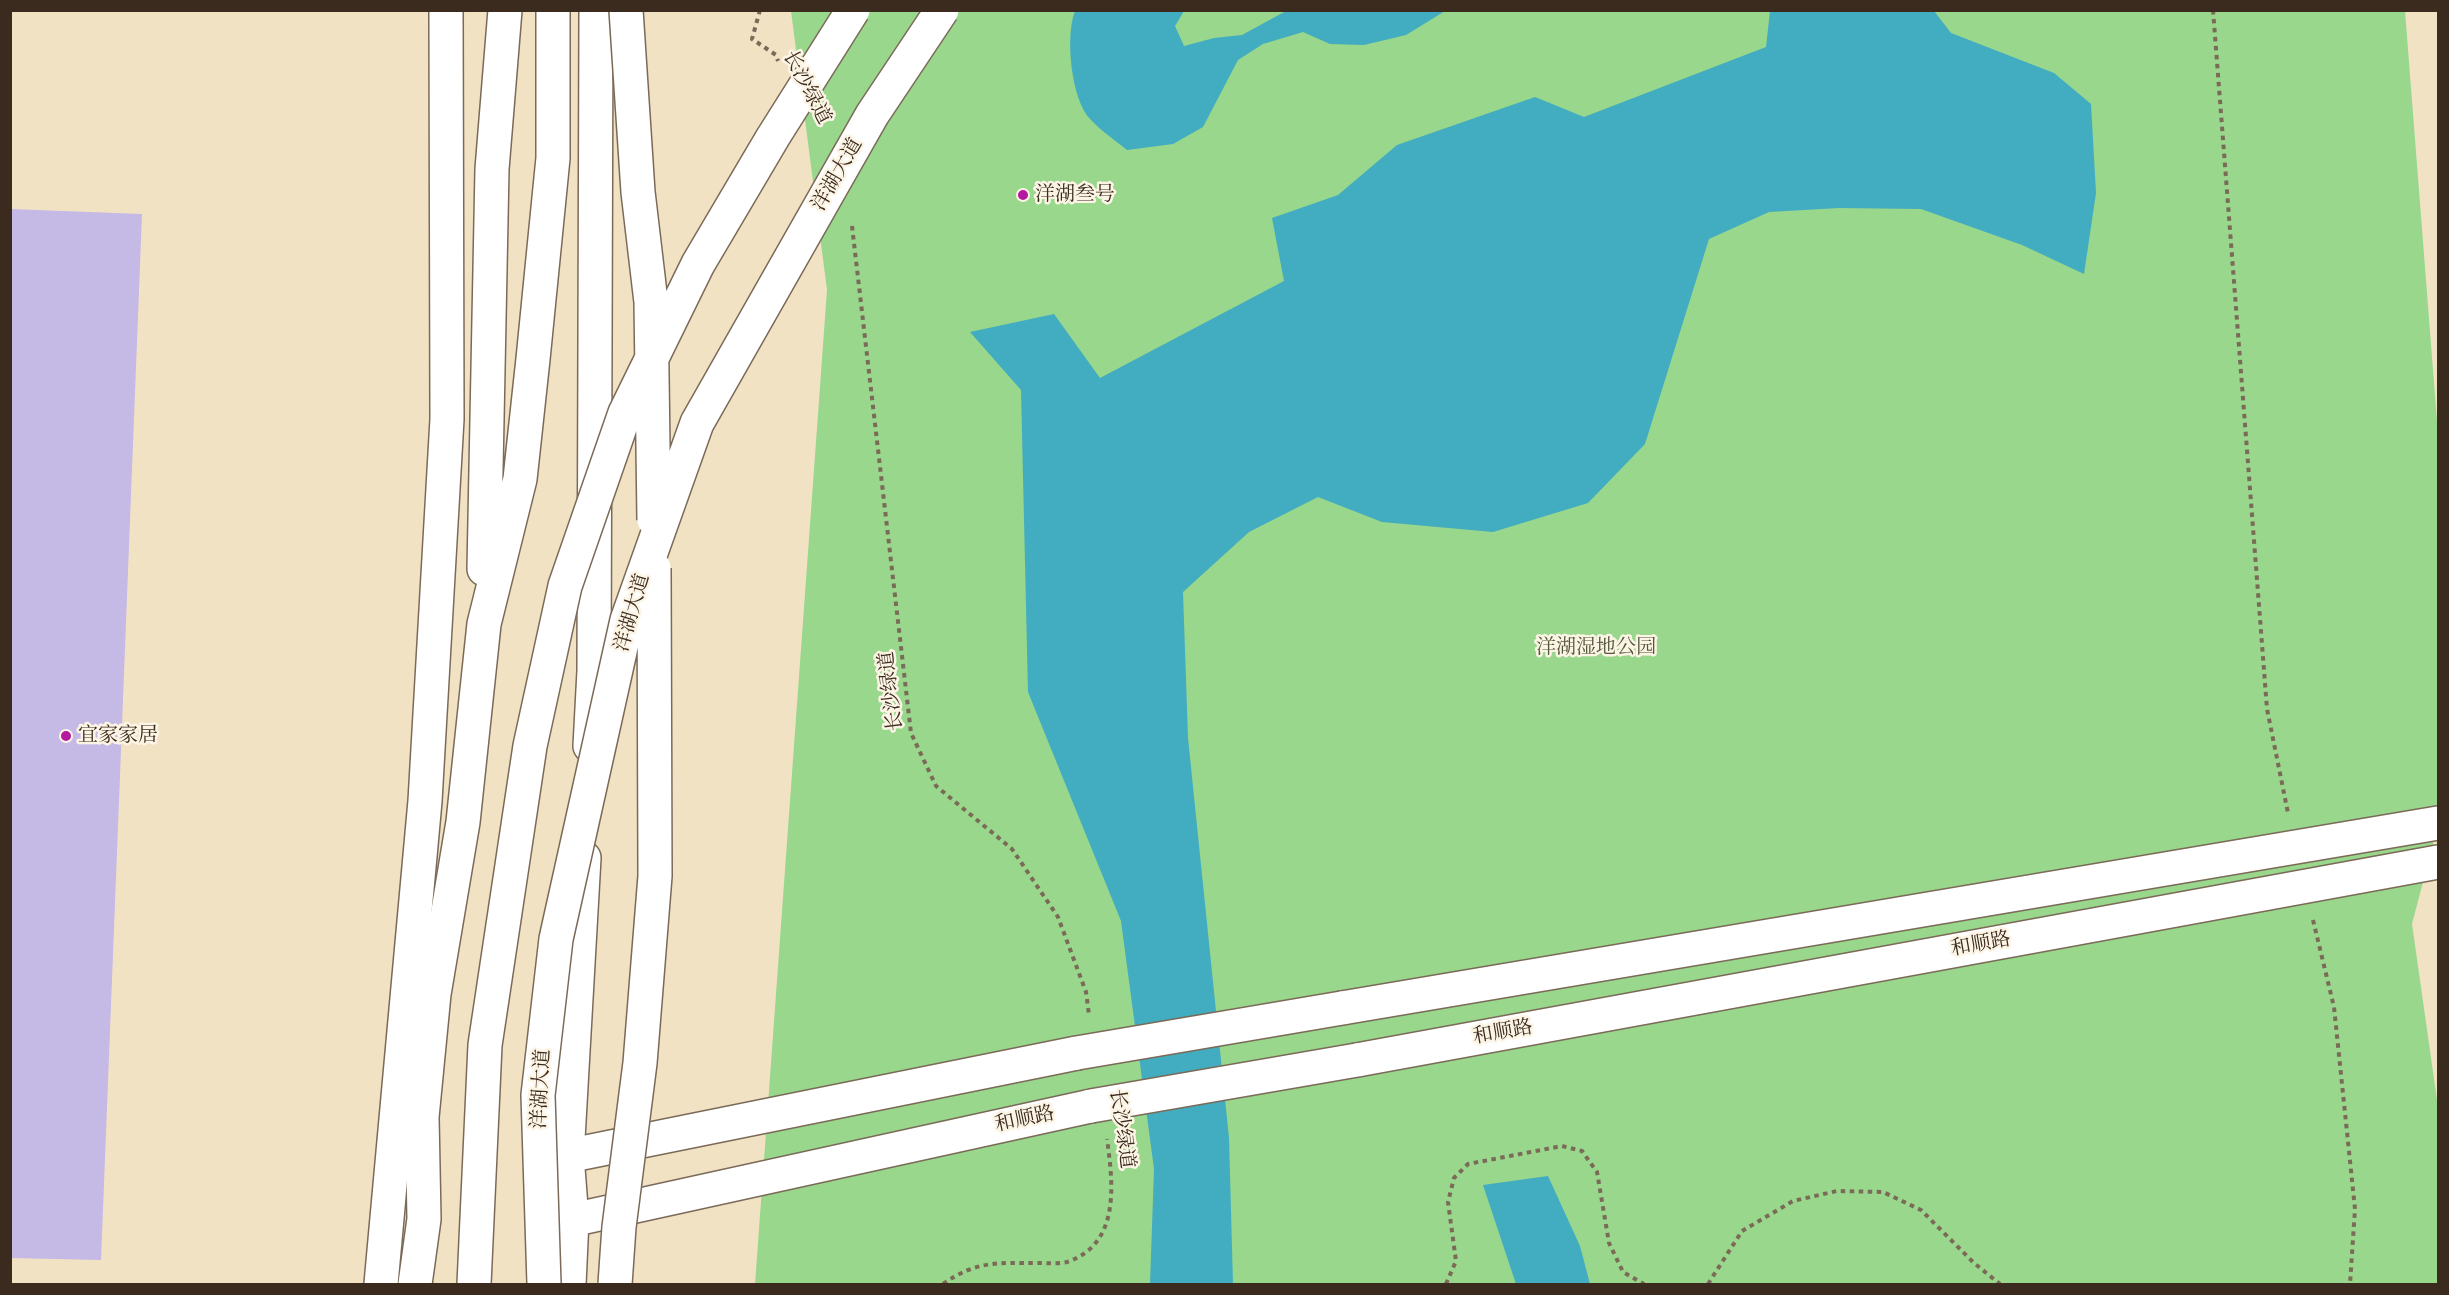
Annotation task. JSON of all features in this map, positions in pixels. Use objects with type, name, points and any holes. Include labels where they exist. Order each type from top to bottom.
[{"type":"main road","points":[[381,1284],[425,801],[446,431],[446,10]]},
{"type":"main road","points":[[415,1284],[424,1219],[422,1116],[434,994],[463,822],[484,624],[486,382],[492,169],[505,10]]},
{"type":"main road","points":[[484,624],[519,479],[522,457],[553,158],[553,10]]},
{"type":"main road","points":[[569,1284],[572,1220],[567,1156],[594,671],[596,10]]},
{"type":"main road","points":[[615,1284],[619,1227],[640,1063],[655,876],[651,302],[638,192],[626,10]]},
{"type":"main road","points":[[474,1284],[485,1045],[530,746],[565,586],[625,413],[699,264],[773,137],[853,10]]},
{"type":"main road","name":"洋湖大道","points":[[544,1284],[538,1095],[556,939],[627,620],[697,423],[872,115],[942,10]]},
{"type":"main road","points":[[567,1156],[1084,1039],[1342,1008],[2439,823]]},
{"type":"main road","name":"和顺路","points":[[572,1220],[1098,1116],[1358,1060],[2439,862]]},
{"type":"path","name":"长沙绿道","points":[[760,10],[752,39],[776,55],[781,66]]},
{"type":"path","points":[[2213,10],[2267,710],[2288,815]]},
{"type":"path","name":"长沙绿道","points":[[851,214],[910,733],[936,786],[1012,849],[1058,917],[1086,992],[1084,1039]]},
{"type":"path","points":[[2312,919],[2334,1007],[2355,1209],[2350,1284]]},
{"type":"path","name":"长沙绿道","points":[[943,1284],[963,1270],[990,1263],[1066,1262],[1089,1249],[1108,1224],[1113,1184],[1098,1116]]},
{"type":"path","points":[[1446,1284],[1456,1261],[1448,1202],[1454,1178],[1468,1164],[1562,1146],[1582,1151],[1597,1172],[1609,1243],[1623,1272],[1644,1284]]},
{"type":"path","points":[[1708,1284],[1742,1231],[1793,1201],[1837,1191],[1883,1192],[1921,1210],[1974,1263],[2000,1284]]},
{"type":"green space","name":"洋湖湿地公园","points":[[791,11],[2405,11],[2438,434],[2438,825],[2412,924],[2438,1107],[2438,1284],[755,1284],[827,290]]},
{"type":"water","points":[[1075,11],[1184,11],[1175,26],[1184,46],[1214,38],[1242,35],[1286,11],[1445,11],[1406,35],[1364,45],[1330,44],[1303,32],[1263,44],[1238,60],[1203,127],[1173,144],[1127,150],[1090,119],[1083,110],[1078,97],[1070,51],[1070,36]]},
{"type":"water","points":[[1770,11],[1934,11],[1951,33],[2054,73],[2091,104],[2096,193],[2084,274],[2022,245],[1921,209],[1839,208],[1769,212],[1709,239],[1645,444],[1588,503],[1493,532],[1382,522],[1318,497],[1249,532],[1183,592],[1188,738],[1229,1138],[1233,1284],[1150,1284],[1154,1169],[1121,921],[1028,692],[1021,390],[970,332],[1054,314],[1100,378],[1284,281],[1272,218],[1338,195],[1397,145],[1535,97],[1584,117],[1766,47]]},
{"type":"water","points":[[1548,1176],[1580,1246],[1590,1284],[1516,1284],[1483,1185]]},
{"type":"building","name":"宜家家居","points":[[10,209],[142,214],[101,1260],[10,1258]]},
{"type":"place","name":"洋湖叁号","points":[[1023,195]]},
{"type":"place","name":"宜家家居","points":[[66,736]]}]
